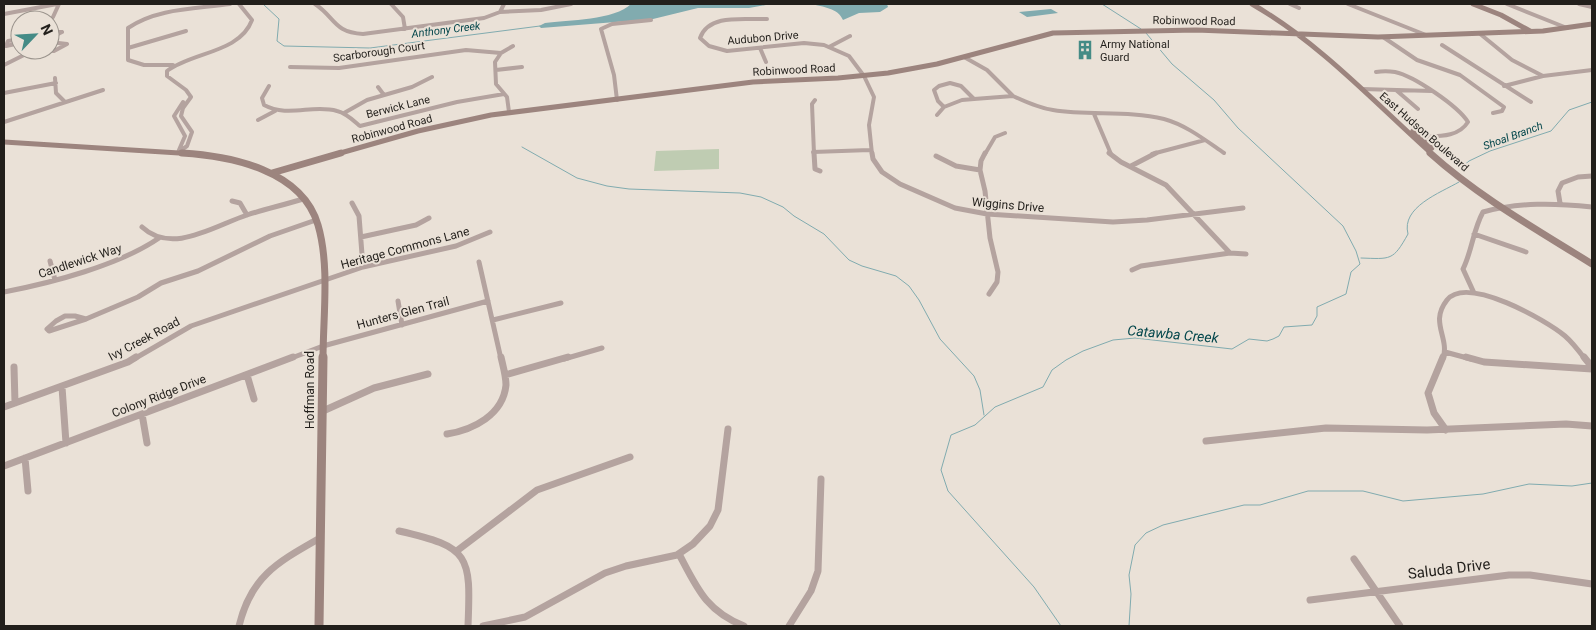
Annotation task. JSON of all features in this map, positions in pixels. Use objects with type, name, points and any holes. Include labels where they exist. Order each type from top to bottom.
[{"type":"main road","name":"East Hudson Boulevard","points":[[1252,4],[1305,35]]},
{"type":"main road","name":"East Hudson Boulevard","points":[[1257,4],[1305,35],[1456,175],[1502,207],[1592,264]]},
{"type":"main road","points":[[1473,4],[1501,14],[1530,32]]},
{"type":"main road","name":"Robinwood Road","points":[[272,173],[430,128],[509,112],[753,82],[864,76],[924,67],[1041,35],[1075,32],[1204,30],[1305,35],[1383,36],[1530,32],[1592,24]]},
{"type":"main road","name":"East Hudson Boulevard","points":[[1365,90],[1454,167],[1510,207],[1592,258]]},
{"type":"main road","points":[[1412,136],[1420,137]]},
{"type":"main road","points":[[4,142],[177,153],[236,159],[272,173]]},
{"type":"main road","name":"Hoffman Road","points":[[272,173],[283,180],[303,199],[316,220],[323,242],[323,411],[319,626]]},
{"type":"street","points":[[4,14],[58,4]]},
{"type":"street","points":[[230,4],[141,19],[128,28],[128,60],[133,63],[173,65],[220,48],[246,33],[251,26],[252,20],[239,4]]},
{"type":"street","points":[[315,4],[341,32],[350,34],[405,29],[484,18],[500,12],[541,10],[571,4]]},
{"type":"street","points":[[392,4],[403,17],[405,29]]},
{"type":"street","points":[[500,12],[504,4]]},
{"type":"street","points":[[1290,4],[1299,8]]},
{"type":"street","points":[[1348,4],[1426,35]]},
{"type":"street","points":[[1507,4],[1569,28]]},
{"type":"street","points":[[1579,4],[1592,7]]},
{"type":"street","name":"Audubon Drive","points":[[767,19],[724,20],[710,25],[700,33],[700,38],[704,43],[716,49],[736,51],[800,43],[829,47],[851,57],[864,76]]},
{"type":"street","points":[[617,100],[614,75],[601,29],[612,24],[651,20]]},
{"type":"street","points":[[128,48],[153,42],[186,30]]},
{"type":"street","points":[[1479,33],[1512,60],[1543,76]]},
{"type":"street","points":[[829,47],[850,36]]},
{"type":"street","points":[[1383,36],[1417,60],[1451,71],[1465,78],[1504,107],[1502,111],[1493,113]]},
{"type":"street","points":[[60,43],[67,44],[60,48]]},
{"type":"street","points":[[1442,45],[1531,102]]},
{"type":"street","points":[[509,112],[508,100],[497,86],[496,58],[500,53],[513,46]]},
{"type":"street","points":[[760,48],[766,62]]},
{"type":"street","name":"Scarborough Court","points":[[290,67],[339,68],[466,50],[500,53]]},
{"type":"street","points":[[964,57],[987,70],[1013,96],[1030,104],[1048,110],[1162,118],[1179,124],[1224,153]]},
{"type":"street","points":[[173,65],[167,72],[167,76],[189,94],[190,99],[183,108],[181,116],[192,132],[186,146],[177,153]]},
{"type":"street","points":[[496,70],[522,67]]},
{"type":"street","points":[[1504,86],[1543,76],[1592,70]]},
{"type":"street","points":[[1376,72],[1388,71],[1406,75],[1432,91],[1460,113],[1468,122],[1463,128],[1454,133],[1420,137]]},
{"type":"street","name":"Wiggins Drive","points":[[864,76],[874,97],[869,124],[870,150],[873,159],[882,172],[900,184],[955,208],[987,214],[1113,222],[1243,208]]},
{"type":"street","points":[[344,113],[366,100],[418,85],[432,78]]},
{"type":"street","points":[[4,93],[55,81],[56,93],[65,102]]},
{"type":"street","points":[[944,107],[938,101],[934,90],[939,85],[947,83],[961,85],[974,99]]},
{"type":"street","points":[[269,86],[262,95],[261,101],[265,106],[275,111]]},
{"type":"street","points":[[378,87],[384,95]]},
{"type":"street","points":[[4,122],[102,90]]},
{"type":"street","points":[[1365,90],[1432,91]]},
{"type":"street","points":[[1396,90],[1418,109]]},
{"type":"street","points":[[177,153],[185,136],[176,122],[174,114],[189,94]]},
{"type":"street","name":"Berwick Lane","points":[[275,111],[321,109],[344,113],[360,126],[457,102],[504,94]]},
{"type":"street","points":[[937,115],[944,107],[962,100],[1013,96]]},
{"type":"street","points":[[815,100],[812,104],[813,152],[815,169],[820,171]]},
{"type":"street","points":[[177,109],[183,108]]},
{"type":"street","points":[[258,120],[275,111]]},
{"type":"street","points":[[1094,114],[1109,153],[1166,185],[1230,253]]},
{"type":"street","points":[[176,122],[182,120]]},
{"type":"street","points":[[989,294],[996,282],[998,272],[990,238],[986,191],[980,170],[984,153],[992,141],[998,134],[1005,134]]},
{"type":"street","points":[[1131,166],[1152,154],[1205,140]]},
{"type":"street","points":[[813,152],[870,150]]},
{"type":"street","points":[[936,156],[956,166],[980,170]]},
{"type":"street","points":[[1560,203],[1558,191],[1562,183],[1578,177],[1592,176]]},
{"type":"street","points":[[142,227],[145,232],[159,238],[201,234],[247,216],[303,199]]},
{"type":"street","points":[[232,201],[240,203],[247,216]]},
{"type":"street","points":[[352,203],[359,216],[364,267]]},
{"type":"street","points":[[1474,293],[1464,274],[1464,269],[1479,216],[1483,212],[1502,207],[1560,203],[1592,207]]},
{"type":"street","points":[[361,237],[416,225],[429,218]]},
{"type":"street","points":[[87,318],[76,315],[62,316],[47,329],[49,331],[55,330],[87,318],[138,297],[161,283],[198,271],[270,236],[316,220]]},
{"type":"street","name":"Heritage Commons Lane","points":[[324,280],[364,267],[456,246],[490,232]]},
{"type":"street","points":[[1474,234],[1526,252]]},
{"type":"street","name":"Candlewick Way","points":[[4,292],[55,280],[130,255],[159,238]]},
{"type":"street","points":[[1132,270],[1140,266],[1230,253],[1246,254]]},
{"type":"street","points":[[50,261],[55,280]]},
{"type":"street","points":[[447,434],[471,429],[493,411],[504,393],[505,375],[479,262]]},
{"type":"street","name":"Ivy Creek Road","points":[[4,407],[128,362],[191,326],[324,280]]},
{"type":"street","points":[[1446,430],[1434,413],[1428,393],[1445,352],[1441,335],[1440,314],[1450,297],[1462,293],[1474,293],[1506,303],[1545,322],[1571,342],[1592,368]]},
{"type":"street","points":[[398,301],[402,325]]},
{"type":"street","name":"Hunters Glen Trail","points":[[323,346],[488,301]]},
{"type":"street","points":[[493,320],[561,303]]},
{"type":"street","name":"Colony Ridge Drive","points":[[4,466],[323,346]]},
{"type":"street","points":[[505,375],[602,348]]},
{"type":"street","points":[[1445,352],[1484,362],[1592,368]]},
{"type":"street","points":[[14,367],[15,403]]},
{"type":"street","points":[[247,374],[254,399]]},
{"type":"street","points":[[323,411],[338,403],[408,378],[428,374]]},
{"type":"street","points":[[62,387],[66,443]]},
{"type":"street","points":[[142,414],[147,443]]},
{"type":"street","points":[[1206,441],[1326,428],[1446,430],[1566,424],[1592,426]]},
{"type":"street","points":[[483,626],[525,617],[612,570],[679,554],[702,535],[716,516],[720,503],[728,429]]},
{"type":"street","points":[[458,550],[537,490],[630,457]]},
{"type":"street","points":[[25,458],[28,491]]},
{"type":"street","points":[[789,626],[811,590],[818,572],[822,479]]},
{"type":"street","points":[[399,531],[441,541],[458,550],[469,574],[468,626]]},
{"type":"street","points":[[239,626],[247,597],[262,577],[282,561],[320,538]]},
{"type":"street","points":[[679,554],[707,604],[724,618],[744,626]]},
{"type":"street","points":[[1354,559],[1400,626]]},
{"type":"street","name":"Saluda Drive","points":[[1310,600],[1509,575],[1530,575],[1592,584]]},
{"type":"green space","points":[[719,149],[719,169],[654,171],[656,151]]},
{"type":"water","points":[[631,4],[771,4],[749,8],[698,8],[653,19],[541,28],[539,26],[545,23],[603,16],[624,9]]},
{"type":"water","points":[[811,4],[887,4],[888,7],[880,12],[859,13],[843,20],[834,10]]},
{"type":"water","points":[[1051,9],[1058,13],[1027,17],[1019,12]]},
{"type":"waterway","name":"Anthony Creek","points":[[263,4],[279,19],[277,41],[284,46],[370,48],[540,26]]},
{"type":"waterway","name":"Catawba Creek","points":[[1102,4],[1141,29]]},
{"type":"waterway","name":"Catawba Creek","points":[[1061,626],[1034,587],[948,491],[941,470],[951,435],[975,425],[995,407],[1043,387],[1052,370],[1066,360],[1083,351],[1113,340],[1135,338],[1232,349],[1249,339],[1267,341],[1273,339],[1279,336],[1284,327],[1312,325],[1317,316],[1317,307],[1346,294],[1351,272],[1360,264],[1356,251],[1343,226],[1238,128],[1214,100],[1172,64],[1146,33]]},
{"type":"waterway","name":"Shoal Branch","points":[[1462,167],[1469,161],[1490,151],[1551,131],[1569,110],[1592,102]]},
{"type":"waterway","points":[[522,147],[577,178],[607,186],[629,189],[740,193],[761,197],[783,207],[824,234],[849,260],[896,276],[909,286],[919,300],[940,339],[974,376],[980,390],[984,415]]},
{"type":"waterway","name":"Shoal Branch","points":[[1361,258],[1385,258],[1394,254],[1408,234],[1407,224],[1410,216],[1416,209],[1433,196],[1459,182]]},
{"type":"waterway","points":[[1129,626],[1131,594],[1129,575],[1135,545],[1146,533],[1163,525],[1244,505],[1260,505],[1308,491],[1363,491],[1403,501],[1483,494],[1529,484],[1572,486],[1592,483]]},
{"type":"place","name":"Army National Guard","points":[[1085,50]]}]
